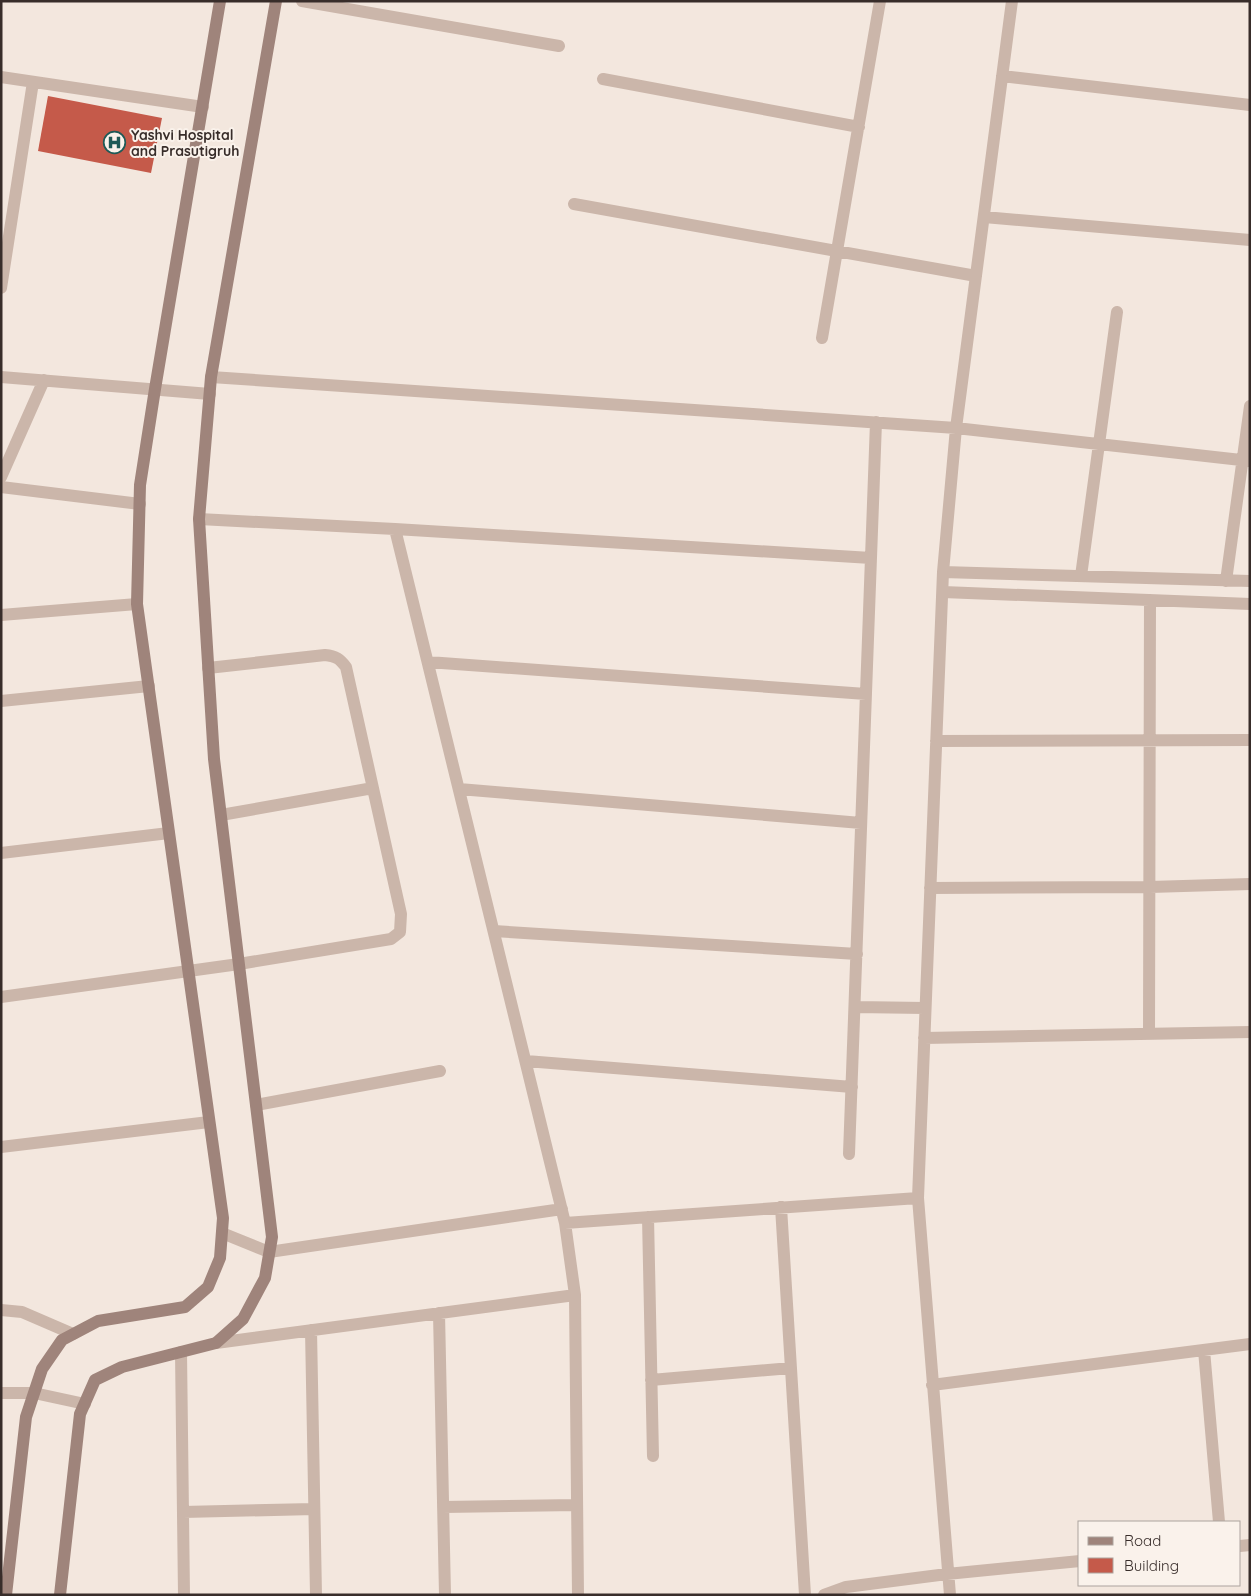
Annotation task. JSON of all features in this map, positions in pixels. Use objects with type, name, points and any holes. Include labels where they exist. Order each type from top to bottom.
[{"type":"main road","points":[[6,1595],[26,1416],[42,1369],[62,1340],[98,1321],[185,1307],[208,1287],[220,1258],[223,1218],[137,604],[140,486],[220,1]]},
{"type":"main road","points":[[60,1595],[80,1414],[95,1380],[122,1367],[216,1343],[243,1319],[265,1278],[272,1237],[214,759],[199,519],[211,377],[276,1]]},
{"type":"street","points":[[302,1],[559,46]]},
{"type":"street","points":[[822,338],[880,1]]},
{"type":"street","points":[[950,1595],[918,1198],[925,1008],[944,572],[956,428],[1012,1]]},
{"type":"street","points":[[1002,76],[1250,105]]},
{"type":"street","points":[[1,77],[203,106]]},
{"type":"street","points":[[603,79],[859,127]]},
{"type":"street","points":[[1,288],[33,82]]},
{"type":"street","points":[[574,204],[976,276]]},
{"type":"street","points":[[984,217],[1250,240]]},
{"type":"street","points":[[1081,576],[1117,312]]},
{"type":"street","points":[[1,377],[210,394]]},
{"type":"street","points":[[211,377],[956,428],[1246,460]]},
{"type":"street","points":[[1,477],[44,380]]},
{"type":"street","points":[[1226,581],[1246,460],[1250,406]]},
{"type":"street","points":[[849,1154],[876,422]]},
{"type":"street","points":[[1,487],[140,504]]},
{"type":"street","points":[[199,519],[871,558]]},
{"type":"street","points":[[395,529],[566,1222],[575,1295],[578,1595]]},
{"type":"street","points":[[944,572],[1250,582]]},
{"type":"street","points":[[943,592],[1250,604]]},
{"type":"street","points":[[1150,600],[1150,1034]]},
{"type":"street","points":[[1,615],[137,604]]},
{"type":"street","points":[[1,997],[239,964],[391,939],[400,932],[401,914],[346,667],[341,660],[335,656],[325,655],[208,668]]},
{"type":"street","points":[[428,662],[866,694]]},
{"type":"street","points":[[1,701],[149,686]]},
{"type":"street","points":[[936,742],[1250,740]]},
{"type":"street","points":[[221,815],[373,788]]},
{"type":"street","points":[[459,789],[861,823]]},
{"type":"street","points":[[1,853],[169,833]]},
{"type":"street","points":[[930,888],[1150,887],[1250,884]]},
{"type":"street","points":[[494,931],[857,954]]},
{"type":"street","points":[[855,1007],[925,1008]]},
{"type":"street","points":[[924,1038],[1250,1032]]},
{"type":"street","points":[[526,1061],[852,1087]]},
{"type":"street","points":[[256,1105],[440,1071]]},
{"type":"street","points":[[1,1147],[209,1122]]},
{"type":"street","points":[[566,1222],[918,1198]]},
{"type":"street","points":[[781,1208],[804,1595]]},
{"type":"street","points":[[222,1233],[269,1252],[562,1210]]},
{"type":"street","points":[[648,1216],[653,1456]]},
{"type":"street","points":[[216,1343],[575,1295]]},
{"type":"street","points":[[1,1310],[22,1312],[73,1334]]},
{"type":"street","points":[[439,1313],[445,1595]]},
{"type":"street","points":[[311,1330],[316,1595]]},
{"type":"street","points":[[932,1385],[1250,1344]]},
{"type":"street","points":[[1204,1350],[1219,1521]]},
{"type":"street","points":[[181,1352],[184,1595]]},
{"type":"street","points":[[651,1380],[791,1368]]},
{"type":"street","points":[[1,1393],[34,1393],[85,1404]]},
{"type":"street","points":[[443,1507],[578,1505]]},
{"type":"street","points":[[183,1512],[314,1509]]},
{"type":"street","points":[[824,1595],[846,1586],[1078,1561]]},
{"type":"building","points":[[48,96],[162,118],[151,173],[38,151]]},
{"type":"place","name":"Yashvi Hospital and Prasutigruh","points":[[115,143]]}]
